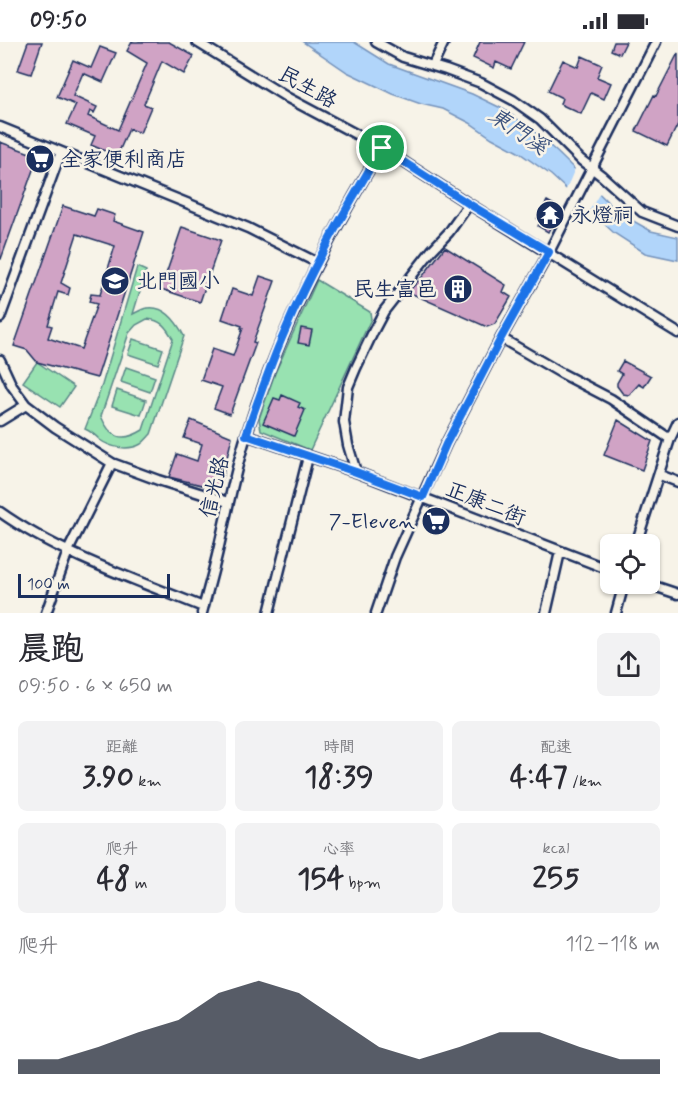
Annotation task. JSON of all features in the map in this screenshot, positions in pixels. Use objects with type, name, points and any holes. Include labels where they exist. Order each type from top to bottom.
[{"type":"street","name":"民生路","points":[[197,42],[288,98],[382,148],[678,333]]},
{"type":"street","points":[[376,42],[403,57],[433,64],[481,83],[513,100],[540,119],[590,173],[642,212],[678,226]]},
{"type":"street","points":[[433,64],[444,42]]},
{"type":"street","points":[[376,613],[396,557],[446,444],[549,252],[656,42]]},
{"type":"street","points":[[0,128],[249,228],[318,262]]},
{"type":"street","name":"信光路","points":[[203,610],[228,502],[246,435],[262,389],[285,331],[318,262],[337,224],[382,148]]},
{"type":"street","points":[[0,318],[61,152]]},
{"type":"street","points":[[356,472],[344,422],[348,387],[356,368],[384,311],[469,204]]},
{"type":"street","points":[[501,338],[611,399],[670,440]]},
{"type":"street","points":[[0,360],[12,386],[26,405],[55,427],[112,463],[228,502]]},
{"type":"street","points":[[0,421],[26,405]]},
{"type":"street","points":[[639,534],[678,422]]},
{"type":"street","name":"正康二街","points":[[246,435],[356,472],[600,566]]},
{"type":"street","points":[[269,613],[308,457]]},
{"type":"street","points":[[46,613],[68,551],[112,463]]},
{"type":"street","points":[[660,475],[678,482]]},
{"type":"street","points":[[0,512],[68,551],[203,610]]},
{"type":"street","points":[[546,613],[560,552]]},
{"type":"street","points":[[660,588],[678,594]]},
{"type":"street","points":[[616,613],[621,594]]},
{"type":"green space","points":[[137,267],[146,271],[133,314],[147,308],[159,309],[174,320],[184,336],[151,434],[141,444],[126,448],[115,447],[104,443],[85,429],[102,385]],"holes":[[[147,319],[163,325],[173,339],[143,430],[129,436],[118,436],[108,429],[101,416],[129,333],[136,325]]]},
{"type":"green space","points":[[317,280],[370,312],[371,319],[310,450],[261,430],[259,419],[275,373]]},
{"type":"green space","points":[[133,339],[163,349],[158,364],[128,354]]},
{"type":"green space","points":[[37,362],[74,387],[60,407],[23,382]]},
{"type":"green space","points":[[126,367],[155,377],[150,392],[121,382]]},
{"type":"green space","points":[[117,390],[146,400],[141,415],[112,406]]},
{"type":"water","name":"東門溪","points":[[303,42],[354,42],[389,64],[472,94],[503,109],[530,128],[558,153],[619,213],[651,231],[678,237],[678,260],[645,253],[614,233],[551,175],[470,123],[443,109],[393,94],[347,72]]},
{"type":"pier","points":[[576,166],[601,191],[588,213],[565,192]]},
{"type":"building","points":[[28,42],[42,42],[31,74],[18,70]]},
{"type":"building","points":[[132,42],[169,42],[194,56],[184,74],[162,61],[144,104],[151,107],[140,133],[129,129],[117,156],[91,145],[95,136],[67,124],[76,105],[57,97],[73,60],[91,68],[100,47],[116,53],[103,82],[83,73],[73,96],[97,107],[94,113],[90,111],[88,116],[118,130],[147,63],[127,51]]},
{"type":"building","points":[[480,42],[524,42],[511,69],[496,62],[494,68],[473,58]]},
{"type":"building","points":[[614,42],[626,42],[620,54],[611,50]]},
{"type":"building","points":[[678,53],[678,124],[667,146],[636,131]]},
{"type":"building","points":[[582,56],[602,65],[597,77],[611,83],[604,99],[591,93],[581,114],[560,104],[562,98],[548,91],[563,60],[578,67]]},
{"type":"building","points":[[0,142],[38,156],[1,259],[0,259]]},
{"type":"building","name":"永燈祠","points":[[547,201],[563,210],[554,228],[551,226],[548,232],[538,226],[541,221],[537,219]]},
{"type":"building","points":[[63,206],[94,216],[97,209],[115,215],[113,221],[144,232],[97,378],[37,362],[27,350],[14,346]],"holes":[[[77,234],[115,246],[100,295],[91,294],[89,302],[97,304],[81,349],[48,338],[52,326],[48,325],[58,292],[68,295],[70,288],[61,283]]]},
{"type":"building","points":[[182,227],[221,240],[200,302],[161,289]]},
{"type":"building","name":"民生富邑","points":[[445,247],[506,285],[503,292],[511,297],[495,324],[487,327],[408,292]]},
{"type":"building","points":[[260,276],[275,281],[253,342],[256,343],[230,414],[214,408],[222,387],[201,380],[212,349],[233,356],[243,328],[222,319],[232,289],[253,296]]},
{"type":"building","points":[[301,328],[312,330],[309,345],[298,343]]},
{"type":"building","points":[[623,361],[651,376],[644,387],[639,384],[629,395],[623,394],[617,386],[622,374],[617,371]]},
{"type":"building","points":[[282,395],[300,403],[298,407],[305,410],[294,436],[263,423],[274,398],[280,400]]},
{"type":"building","points":[[191,420],[232,437],[220,487],[214,488],[169,477],[177,454],[197,461],[202,444],[184,438]]},
{"type":"building","points":[[618,420],[652,441],[642,470],[604,455]]},
{"type":"place","name":"全家便利商店","points":[[40,159]]},
{"type":"place","name":"永燈祠","points":[[550,215]]},
{"type":"place","name":"北門國小","points":[[115,281]]},
{"type":"place","name":"民生富邑","points":[[458,289]]},
{"type":"place","name":"7-Eleven","points":[[436,521]]},
{"type":"route","points":[[382,148],[549,252],[446,444],[423,497],[246,435],[262,389],[300,297],[333,232],[382,148]]}]
